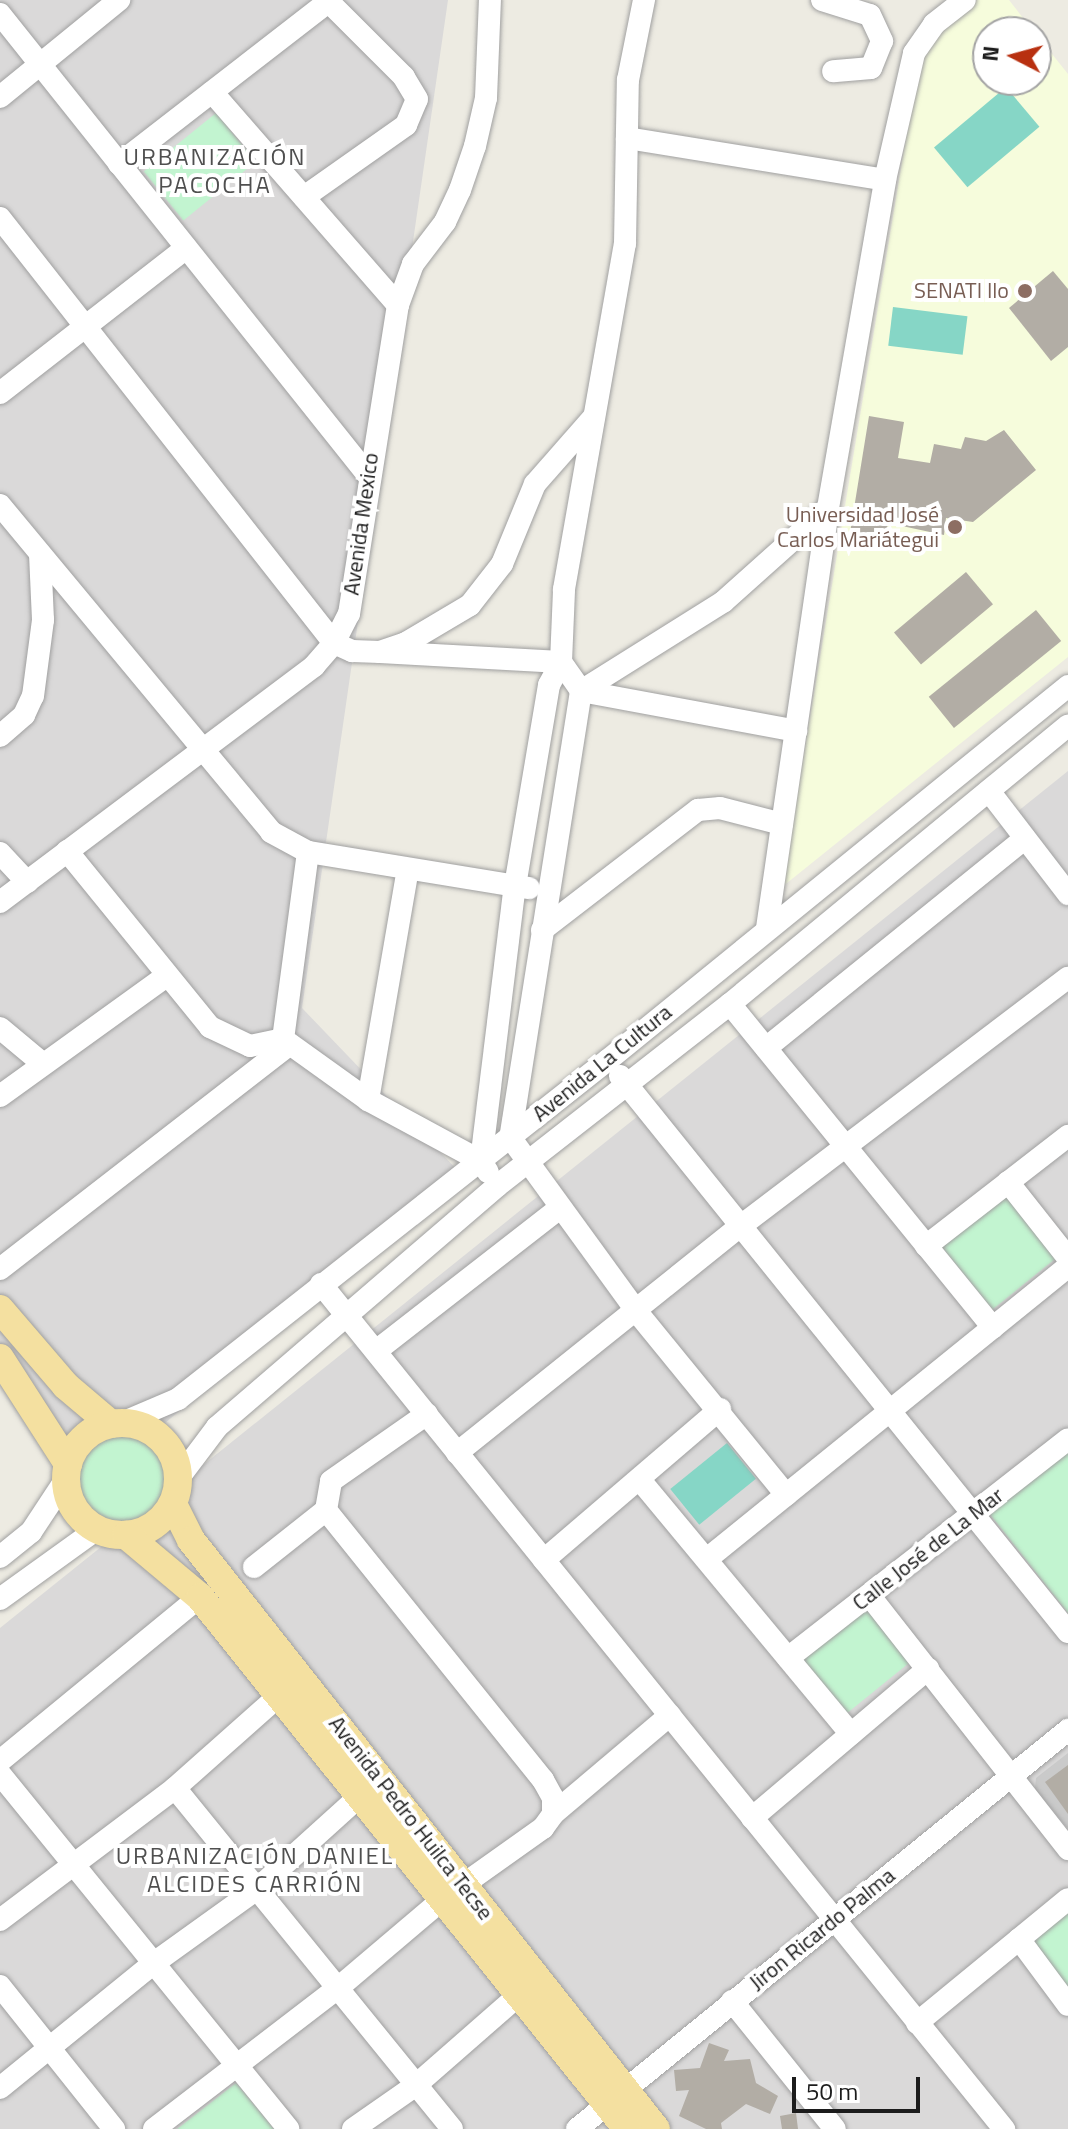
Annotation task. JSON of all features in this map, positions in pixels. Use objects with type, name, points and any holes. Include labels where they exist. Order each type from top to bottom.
[{"type":"main road","points":[[0,1309],[66,1386],[118,1423],[145,1427],[164,1441],[176,1491],[154,1526],[126,1535],[97,1529],[74,1509],[67,1472],[0,1358]]},
{"type":"main road","points":[[67,1472],[84,1438],[118,1423]]},
{"type":"main road","name":"Avenida Pedro Huilca Tecse","points":[[176,1491],[191,1540],[360,1796],[453,1891],[520,1994],[616,2098],[656,2129]]},
{"type":"main road","name":"Avenida Pedro Huilca Tecse","points":[[126,1535],[200,1597],[290,1686],[616,2098],[627,2129]]},
{"type":"street","points":[[0,97],[119,0]]},
{"type":"street","name":"Avenida Mexico","points":[[0,902],[314,666],[334,643],[349,614],[367,474],[398,305],[413,264],[445,222],[475,146],[486,98],[490,0]]},
{"type":"street","points":[[481,1161],[515,886],[549,685],[561,662],[564,589],[625,244],[628,80],[644,0]]},
{"type":"street","points":[[822,0],[870,15],[882,41],[871,68],[833,71]]},
{"type":"street","points":[[767,928],[828,508],[885,180],[914,53],[934,24],[965,0]]},
{"type":"street","points":[[119,164],[328,1],[404,77],[417,99],[406,125],[304,197]]},
{"type":"street","points":[[0,14],[367,474]]},
{"type":"street","points":[[212,92],[398,305]]},
{"type":"street","points":[[627,138],[885,180]]},
{"type":"street","points":[[0,218],[334,643],[352,651],[561,662]]},
{"type":"street","points":[[0,393],[186,248]]},
{"type":"street","points":[[380,652],[437,627],[470,605],[502,564],[535,484],[593,418]]},
{"type":"street","points":[[0,505],[199,750],[271,832],[308,852],[548,891]]},
{"type":"street","points":[[581,691],[723,602],[828,508]]},
{"type":"street","points":[[0,736],[24,715],[33,696],[43,620],[40,554]]},
{"type":"street","points":[[561,662],[581,691],[510,1137],[526,1165],[637,1312],[720,1409],[786,1495]]},
{"type":"street","name":"Avenida La Cultura","points":[[118,1423],[178,1399],[608,1060],[1068,686]]},
{"type":"street","points":[[581,691],[796,731]]},
{"type":"street","name":"Avenida La Cultura","points":[[176,1491],[217,1427],[497,1186],[730,1004],[1068,725]]},
{"type":"street","points":[[989,791],[1068,894]]},
{"type":"street","points":[[542,930],[698,810],[720,808],[782,824]]},
{"type":"street","points":[[766,1048],[1025,838]]},
{"type":"street","points":[[67,851],[190,1009],[233,1040],[250,1046],[285,1043]]},
{"type":"street","points":[[308,852],[280,1030],[285,1043],[368,1100],[481,1161],[497,1186]]},
{"type":"street","points":[[0,853],[27,882]]},
{"type":"street","points":[[368,1100],[408,869]]},
{"type":"street","points":[[0,1096],[165,977]]},
{"type":"street","points":[[457,1453],[742,1225],[1068,978]]},
{"type":"street","points":[[730,1004],[993,1328]]},
{"type":"street","points":[[0,1028],[42,1063]]},
{"type":"street","points":[[0,1269],[285,1043]]},
{"type":"street","points":[[608,1060],[976,1512],[1068,1632]]},
{"type":"street","points":[[926,1246],[1068,1136]]},
{"type":"street","points":[[1008,1182],[1068,1258]]},
{"type":"street","points":[[376,1351],[560,1208]]},
{"type":"street","points":[[707,1559],[1068,1267]]},
{"type":"street","points":[[321,1284],[1004,2129]]},
{"type":"street","points":[[544,1560],[720,1409]]},
{"type":"street","points":[[254,1567],[326,1510],[331,1481],[427,1414]]},
{"type":"street","name":"Calle José de La Mar","points":[[788,1658],[1068,1439]]},
{"type":"street","points":[[0,1557],[31,1532],[67,1472]]},
{"type":"street","points":[[640,1480],[851,1734]]},
{"type":"street","points":[[326,1510],[543,1780],[553,1798],[553,1814]]},
{"type":"street","points":[[0,1599],[97,1529]]},
{"type":"street","points":[[869,1595],[1068,1849]]},
{"type":"street","points":[[0,1761],[200,1597]]},
{"type":"street","points":[[752,1818],[928,1669]]},
{"type":"street","points":[[0,1920],[72,1862],[175,1788],[290,1686]]},
{"type":"street","points":[[154,2129],[235,2063],[338,1988],[453,1891],[543,1828],[553,1814],[670,1715]]},
{"type":"street","name":"Jiron Ricardo Palma","points":[[577,2129],[1068,1730]]},
{"type":"street","points":[[0,1774],[288,2129]]},
{"type":"street","points":[[175,1788],[452,2129]]},
{"type":"street","points":[[0,2088],[154,1963],[257,1889],[360,1796]]},
{"type":"street","points":[[917,2023],[1068,1899]]},
{"type":"street","points":[[1019,1939],[1068,2005]]},
{"type":"street","points":[[0,1986],[114,2129]]},
{"type":"street","points":[[353,2129],[416,2085],[520,1994]]},
{"type":"street","points":[[732,2001],[835,2129]]},
{"type":"shaded area","points":[[0,0],[448,0],[302,1008],[464,1177],[98,1478],[0,1356]]},
{"type":"shaded area","name":"Universidad José Carlos Mariátegui","points":[[977,0],[1009,0],[1022,16],[972,16],[972,96],[1052,96],[1052,54],[1068,74],[1068,657],[782,887],[921,47]]},
{"type":"shaded area","points":[[995,96],[1014,96],[1039,127],[967,187],[934,147]]},
{"type":"shaded area","points":[[216,113],[256,162],[183,220],[144,172]]},
{"type":"shaded area","points":[[893,307],[967,316],[963,355],[888,346]]},
{"type":"shaded area","points":[[1068,771],[1068,2129],[0,2129],[0,1628]]},
{"type":"shaded area","points":[[1004,1187],[1059,1255],[993,1310],[937,1241]]},
{"type":"shaded area","points":[[121,1434],[138,1437],[152,1447],[162,1461],[165,1478],[162,1495],[152,1509],[138,1519],[121,1522],[104,1519],[90,1509],[80,1495],[77,1478],[80,1461],[90,1447],[104,1437]]},
{"type":"shaded area","points":[[727,1443],[756,1479],[699,1525],[670,1489]]},
{"type":"shaded area","points":[[1068,1443],[1068,1613],[985,1508]]},
{"type":"shaded area","points":[[863,1600],[912,1661],[846,1714],[797,1653]]},
{"type":"shaded area","points":[[1068,1753],[1068,1829],[1035,1789],[1036,1778]]},
{"type":"shaded area","points":[[1068,1902],[1068,1989],[1028,1934]]},
{"type":"shaded area","points":[[236,2083],[274,2129],[177,2129]]},
{"type":"building","points":[[1053,271],[1068,289],[1068,347],[1051,361],[1009,308]]},
{"type":"building","points":[[869,416],[904,422],[898,458],[930,463],[934,444],[961,449],[965,437],[986,441],[1004,430],[1036,470],[973,522],[946,518],[944,535],[888,523],[885,539],[850,533]]},
{"type":"building","points":[[966,572],[993,604],[921,665],[894,632]]},
{"type":"building","points":[[1036,610],[1061,641],[954,728],[929,697]]},
{"type":"building","points":[[1068,1765],[1068,1814],[1045,1782]]},
{"type":"building","points":[[709,2043],[729,2050],[724,2061],[750,2059],[756,2083],[778,2096],[770,2114],[746,2104],[721,2123],[722,2129],[706,2129],[679,2116],[689,2090],[676,2091],[674,2070],[700,2068]]},
{"type":"building","points":[[796,2113],[798,2129],[782,2129],[780,2116]]},
{"type":"place","name":"SENATI Ilo","points":[[1025,291]]},
{"type":"place","name":"Universidad José Carlos Mariátegui","points":[[955,527]]},
{"type":"district","name":"URBANIZACIÓN PACOCHA","points":[[215,171]]},
{"type":"district","name":"URBANIZACIÓN DANIEL ALCIDES CARRIÓN","points":[[255,1870]]}]
